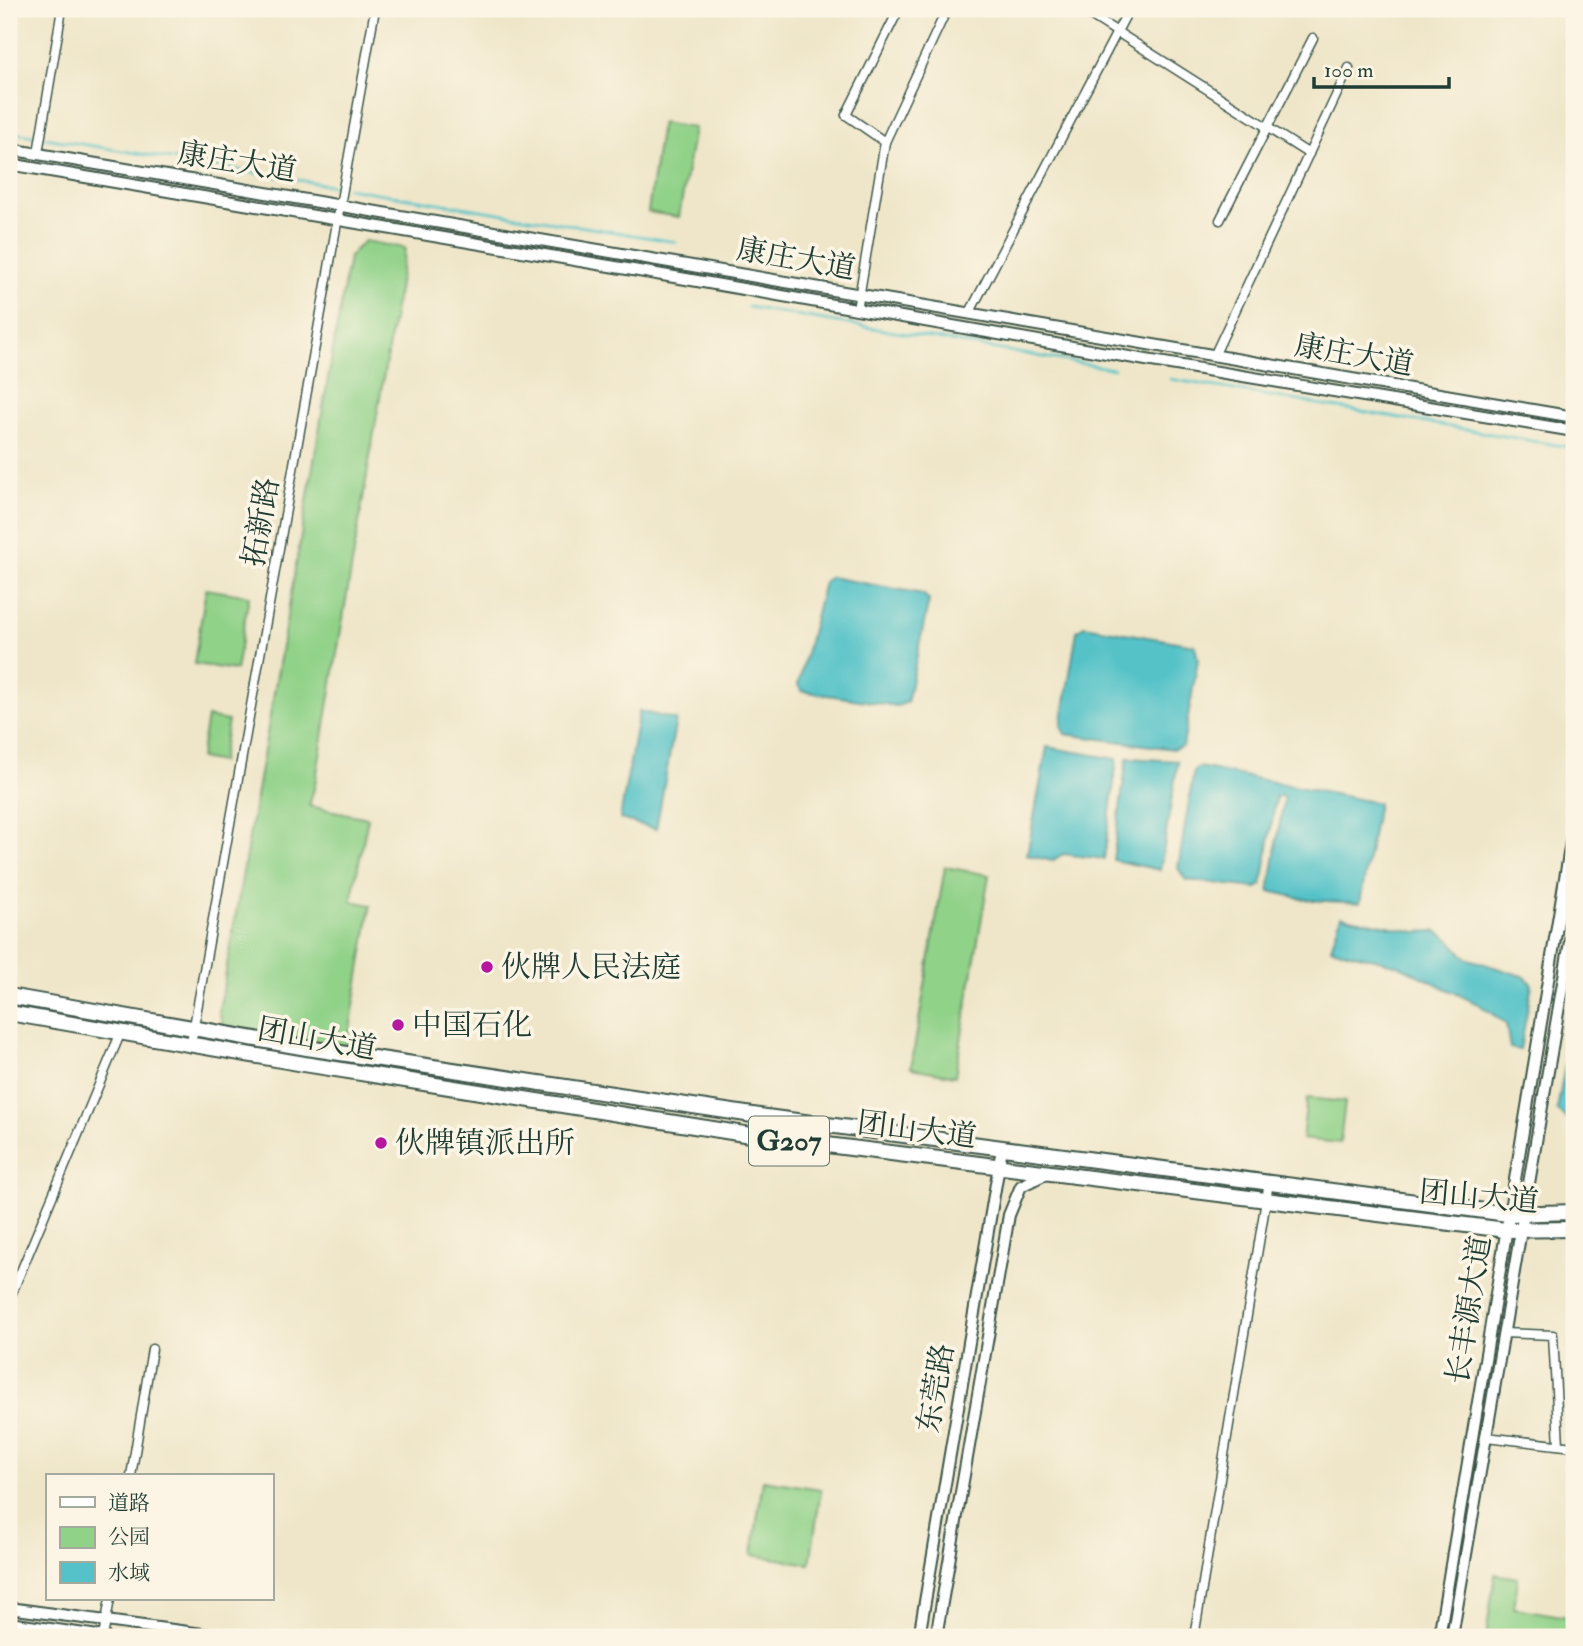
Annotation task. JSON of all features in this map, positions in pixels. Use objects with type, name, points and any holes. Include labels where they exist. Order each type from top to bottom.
[{"type":"highway","name":"团山大道","points":[[9,996],[318,1049],[766,1117],[1508,1214],[1574,1212]]},
{"type":"highway","name":"团山大道","points":[[9,1013],[763,1138],[1514,1230],[1574,1229]]},
{"type":"main road","name":"康庄大道","points":[[9,149],[1574,417]]},
{"type":"main road","name":"康庄大道","points":[[9,164],[1574,431]]},
{"type":"main road","name":"长丰源大道","points":[[1452,1637],[1503,1333],[1514,1230],[1508,1214],[1574,824]]},
{"type":"main road","name":"长丰源大道","points":[[1438,1637],[1514,1230],[1524,1213],[1571,961],[1574,918]]},
{"type":"main road","name":"东莞路","points":[[919,1637],[1002,1148]]},
{"type":"main road","name":"东莞路","points":[[936,1637],[1009,1215],[1021,1186],[1048,1173]]},
{"type":"main road","points":[[9,1608],[225,1637]]},
{"type":"main road","points":[[9,1623],[104,1637]]},
{"type":"street","points":[[38,153],[62,9]]},
{"type":"street","name":"拓新路","points":[[191,1043],[375,9]]},
{"type":"street","points":[[884,142],[846,115],[899,9]]},
{"type":"street","points":[[857,310],[884,142],[947,9]]},
{"type":"street","points":[[1081,9],[1309,154]]},
{"type":"street","points":[[969,314],[1129,9]]},
{"type":"street","points":[[1220,220],[1314,38]]},
{"type":"street","points":[[1214,356],[1349,68]]},
{"type":"street","points":[[9,1300],[121,1032]]},
{"type":"street","points":[[1194,1637],[1269,1182]]},
{"type":"street","points":[[1503,1333],[1553,1335],[1559,1445]]},
{"type":"street","points":[[131,1474],[152,1349]]},
{"type":"street","points":[[1486,1437],[1574,1447]]},
{"type":"street","points":[[104,1637],[110,1600]]},
{"type":"green space","points":[[661,123],[694,128],[679,217],[648,212]]},
{"type":"green space","points":[[364,241],[405,248],[315,785],[309,806],[368,818],[351,901],[371,905],[347,1047],[223,1026],[219,1012],[349,257]]},
{"type":"green space","points":[[206,589],[249,596],[236,670],[194,664]]},
{"type":"green space","points":[[207,717],[228,721],[221,762],[200,758]]},
{"type":"green space","points":[[945,867],[989,875],[955,1076],[911,1068]]},
{"type":"green space","points":[[1307,1098],[1345,1102],[1340,1143],[1302,1139]]},
{"type":"green space","points":[[763,1480],[821,1489],[810,1564],[752,1555]]},
{"type":"green space","points":[[1495,1574],[1518,1578],[1514,1608],[1574,1618],[1574,1637],[1486,1637]]},
{"type":"water","points":[[830,577],[923,594],[929,600],[907,702],[897,706],[802,691],[798,685],[824,582]]},
{"type":"water","points":[[1084,626],[1195,645],[1198,660],[1183,746],[1173,749],[1065,734],[1061,726],[1077,631]]},
{"type":"water","points":[[639,711],[676,720],[656,829],[620,819]]},
{"type":"water","points":[[1047,747],[1117,759],[1104,859],[1063,854],[1052,861],[1027,855]]},
{"type":"water","points":[[1127,758],[1178,761],[1160,870],[1113,860]]},
{"type":"water","points":[[1199,767],[1378,803],[1360,903],[1309,900],[1269,891],[1284,798],[1280,796],[1276,797],[1262,885],[1256,888],[1186,880],[1178,868],[1194,770]]},
{"type":"water","points":[[1341,916],[1416,932],[1436,931],[1448,938],[1466,958],[1525,977],[1532,984],[1520,1050],[1510,1048],[1506,1024],[1480,1005],[1398,965],[1331,948]]},
{"type":"water","points":[[1574,1017],[1574,1125],[1557,1110]]},
{"type":"waterway","points":[[9,132],[340,187]]},
{"type":"waterway","points":[[347,188],[676,242]]},
{"type":"waterway","points":[[748,307],[1114,369]]},
{"type":"waterway","points":[[1170,379],[1574,448]]},
{"type":"place","name":"伙牌人民法庭","points":[[487,967]]},
{"type":"place","name":"中国石化","points":[[398,1025]]},
{"type":"place","name":"伙牌镇派出所","points":[[381,1143]]}]
